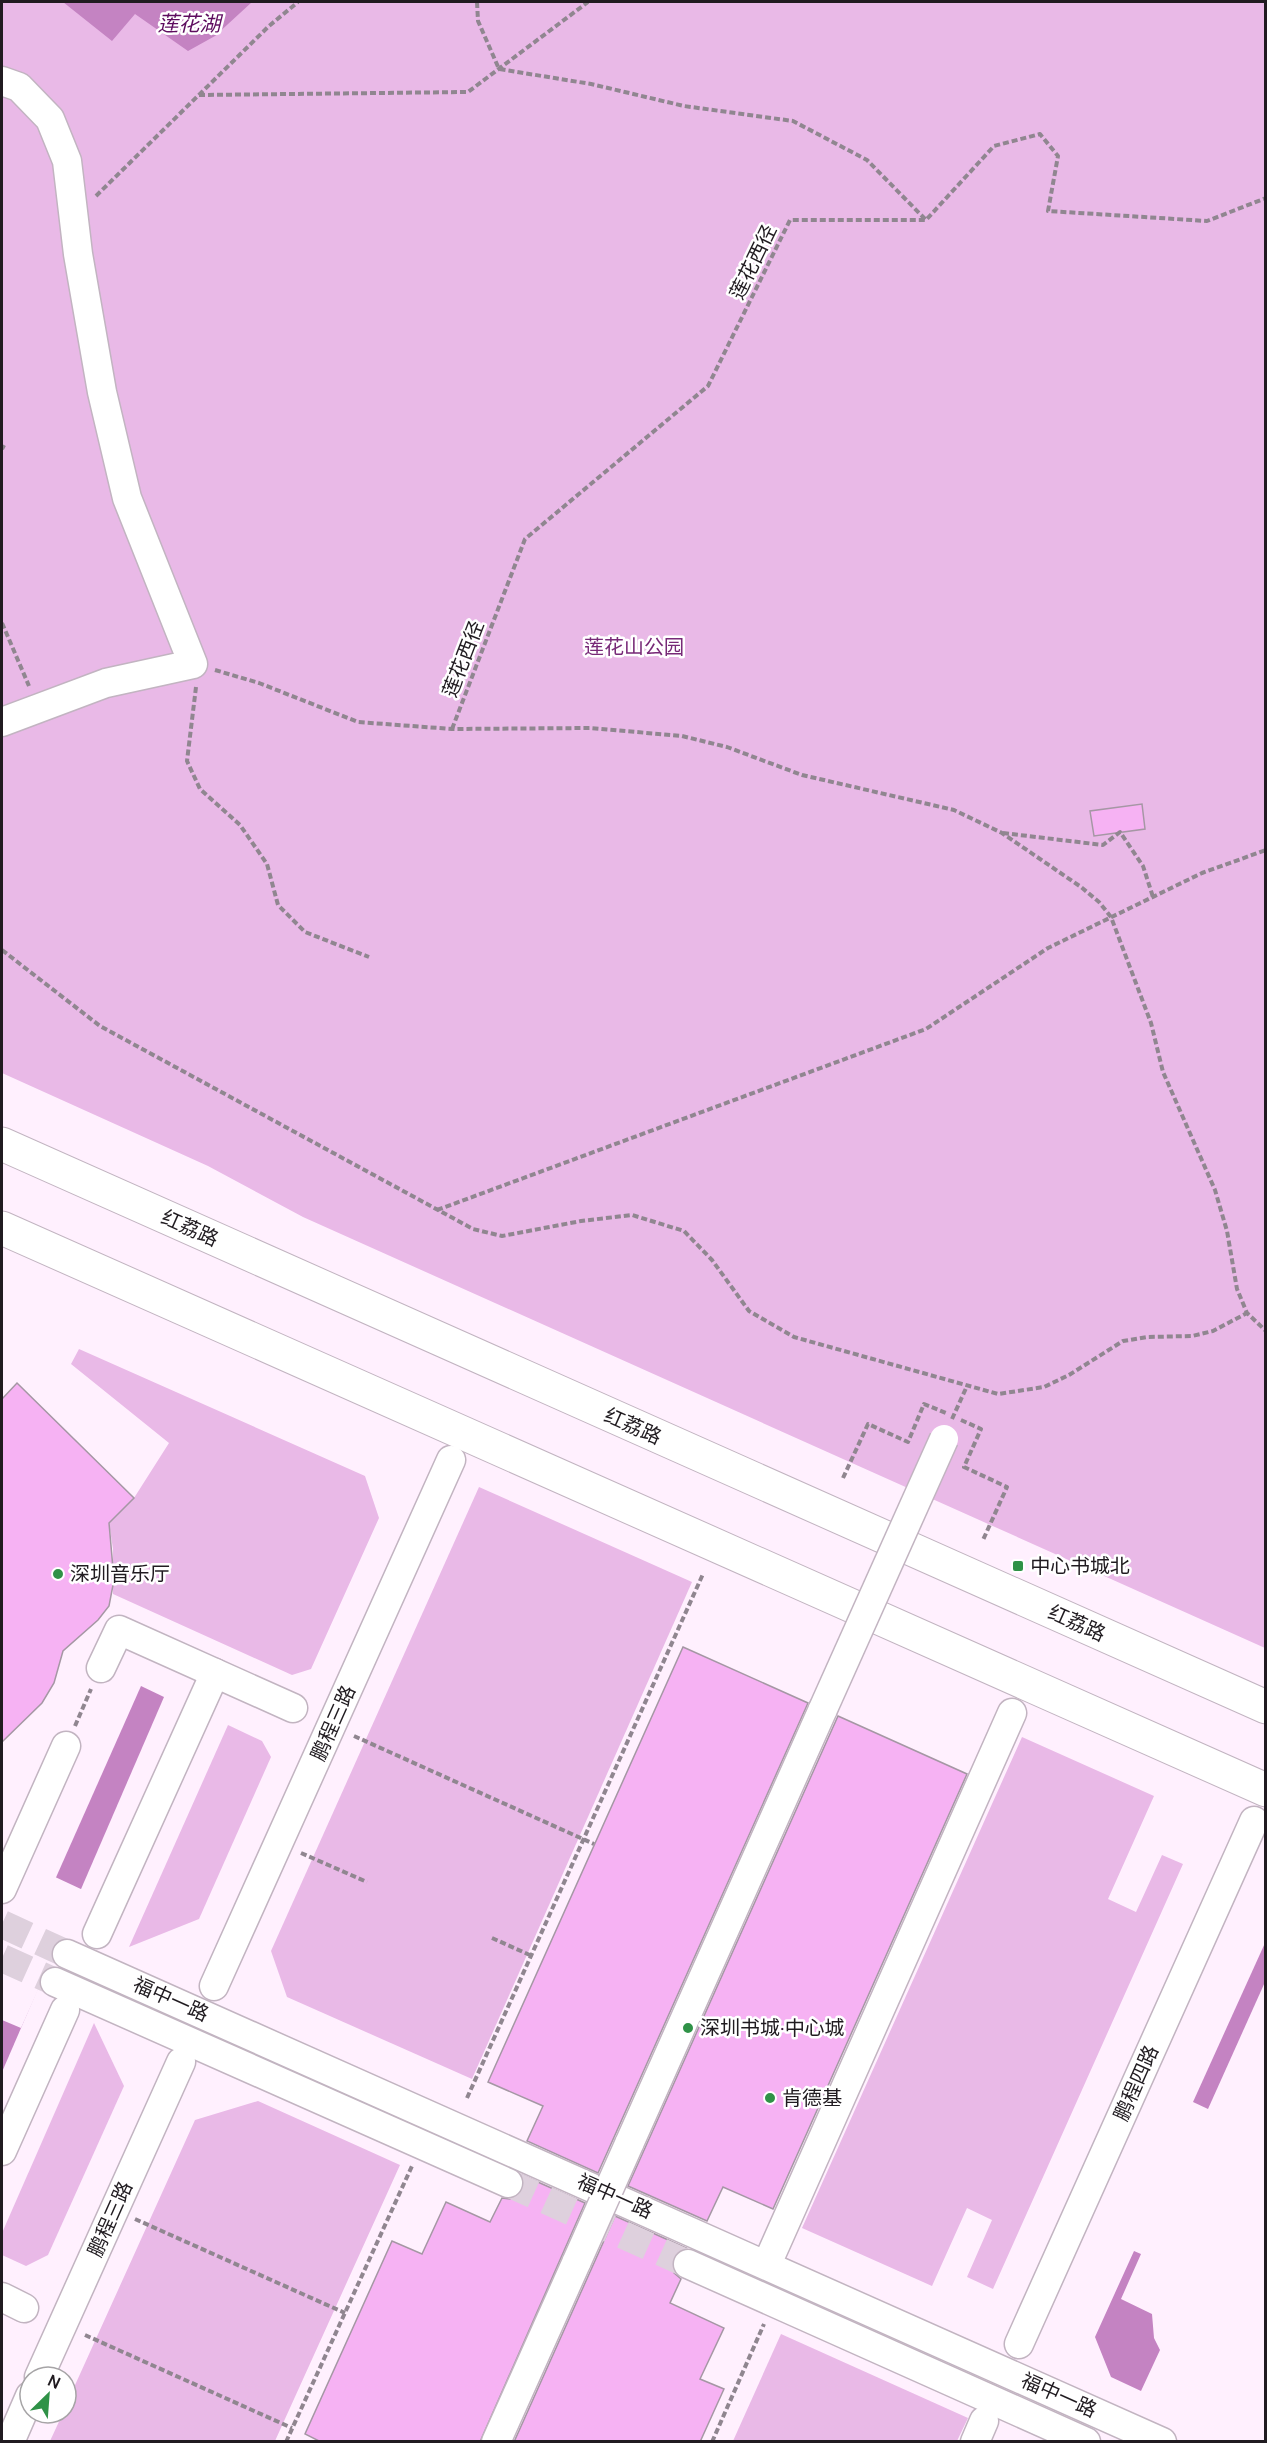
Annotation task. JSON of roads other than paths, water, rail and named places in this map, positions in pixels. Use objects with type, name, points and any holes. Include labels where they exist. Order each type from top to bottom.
[{"type":"main road","name":"红荔路","points":[[2,1144],[1266,1707]]},
{"type":"main road","points":[[2,1228],[1266,1790]]},
{"type":"street","points":[[2,81],[19,87],[50,119],[67,161],[102,392],[127,498],[193,664],[106,683],[2,722]]},
{"type":"street","points":[[496,2442],[949,1428]]},
{"type":"street","name":"鹏程三路","points":[[214,1986],[451,1460]]},
{"type":"street","points":[[101,1668],[118,1630],[293,1708]]},
{"type":"street","points":[[97,1934],[215,1673]]},
{"type":"street","points":[[767,2264],[1012,1713]]},
{"type":"street","points":[[2,1889],[66,1746]]},
{"type":"street","name":"鹏程四路","points":[[1019,2344],[1254,1821]]},
{"type":"street","name":"福中一路","points":[[67,1954],[1162,2442]]},
{"type":"street","name":"福中一路","points":[[55,1982],[508,2183]]},
{"type":"street","points":[[2,2151],[65,2010]]},
{"type":"street","name":"鹏程三路","points":[[44,2365],[181,2062]]},
{"type":"street","name":"福中一路","points":[[688,2264],[1086,2442]]},
{"type":"street","points":[[10,2442],[18,2424]]},
{"type":"water","name":"莲花湖","points":[[63,2],[252,2],[215,36],[188,51],[135,14],[112,41]]},
{"type":"water","points":[[141,1686],[164,1697],[2,2072],[2,1999]]},
{"type":"water","points":[[1265,1943],[1265,1982],[1208,2109],[1193,2102]]},
{"type":"water","points":[[1134,2251],[1141,2254],[1121,2299],[1152,2314],[1154,2338],[1160,2350],[1141,2391],[1111,2377],[1095,2337]]},
{"type":"tunnel","points":[[2,1924],[67,1954]]},
{"type":"tunnel","points":[[2,1958],[55,1982]]},
{"type":"tunnel","points":[[508,2183],[688,2264]]},
{"type":"place","name":"中心书城北","points":[[1018,1566]]},
{"type":"place","name":"深圳音乐厅","points":[[58,1574]]},
{"type":"place","name":"深圳书城·中心城","points":[[688,2028]]},
{"type":"place","name":"肯德基","points":[[770,2098]]},
{"type":"park label","name":"莲花山公园","points":[[634,647]]}]
